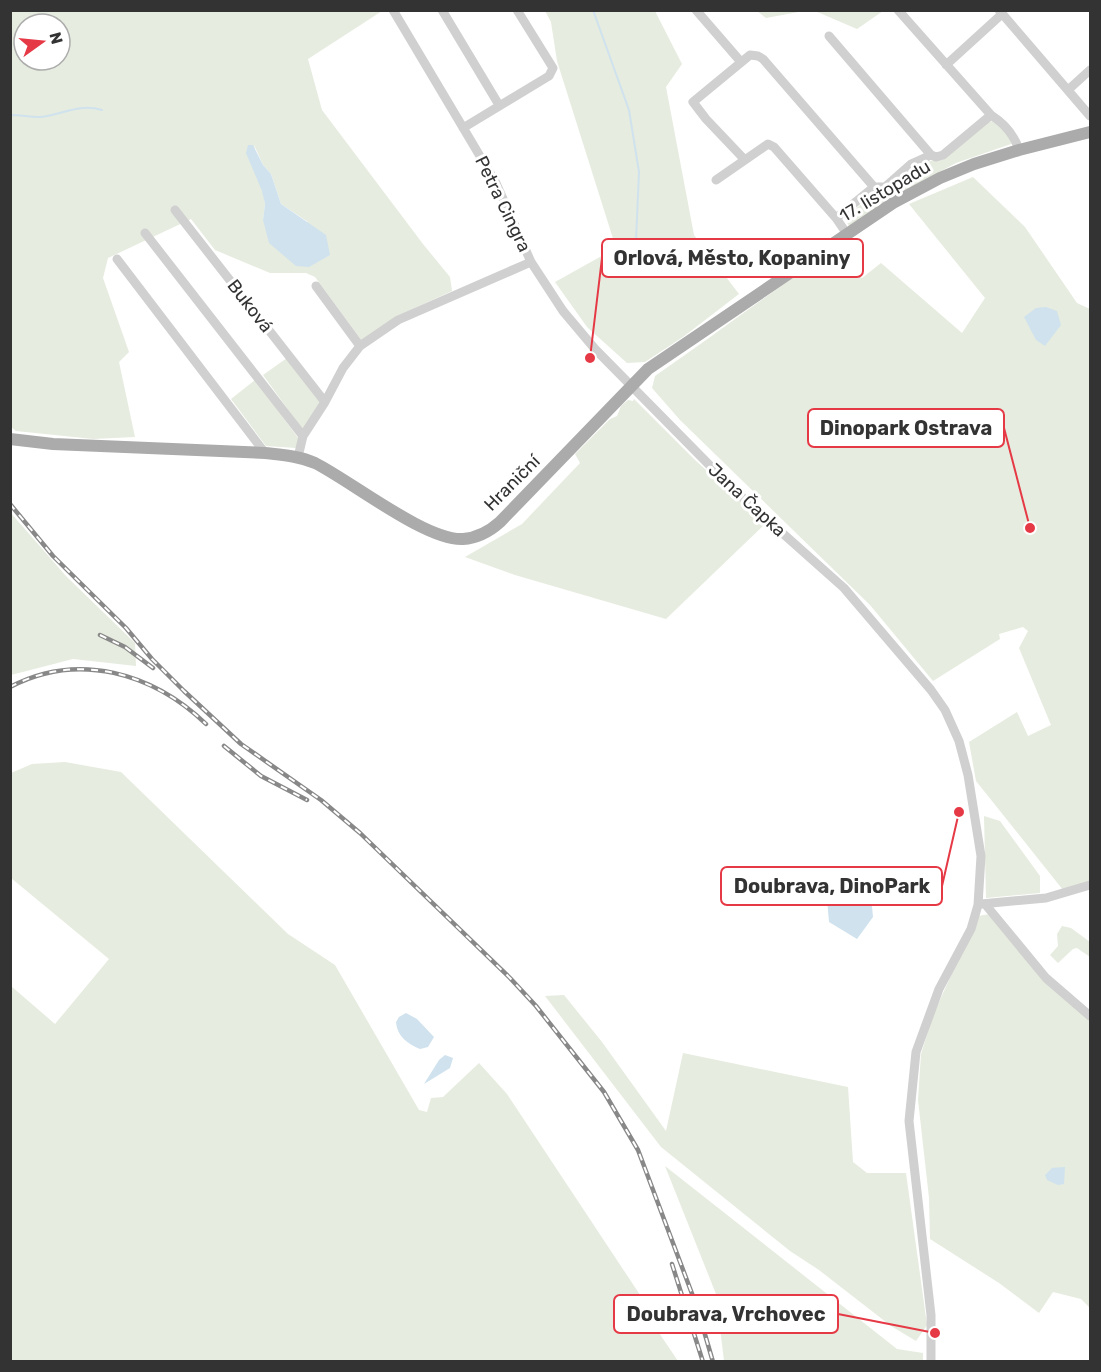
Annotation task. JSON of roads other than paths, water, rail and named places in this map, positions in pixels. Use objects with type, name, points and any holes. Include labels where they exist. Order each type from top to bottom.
[{"type":"main road","name":"17. listopadu","points":[[631,385],[648,369],[893,203],[939,178],[974,164],[1090,132]]},
{"type":"main road","name":"Hraniční","points":[[10,439],[53,444],[265,453],[298,457],[330,472],[433,532],[454,539],[471,538],[486,532],[500,522],[631,385]]},
{"type":"street","name":"Petra Cingra","points":[[393,10],[496,183],[531,262],[563,311],[631,385]]},
{"type":"street","points":[[442,10],[499,105]]},
{"type":"street","points":[[464,128],[549,76],[553,68],[517,10]]},
{"type":"street","points":[[696,10],[741,62]]},
{"type":"street","points":[[898,10],[991,115],[1010,131],[1015,137],[1019,150]]},
{"type":"street","points":[[946,65],[1001,13],[1090,116]]},
{"type":"street","points":[[829,36],[931,155],[936,157],[943,155],[991,115]]},
{"type":"street","points":[[744,159],[693,102],[750,55],[763,59],[874,188]]},
{"type":"street","points":[[1068,90],[1090,70]]},
{"type":"street","points":[[716,180],[768,144],[774,147],[836,218],[847,234]]},
{"type":"street","points":[[836,218],[874,188],[885,187],[911,164],[931,155]]},
{"type":"street","name":"Buková","points":[[175,210],[326,402]]},
{"type":"street","points":[[145,233],[303,436]]},
{"type":"street","points":[[117,259],[265,453]]},
{"type":"street","points":[[298,457],[303,436],[360,346],[398,320],[531,262]]},
{"type":"street","points":[[316,286],[360,346]]},
{"type":"street","name":"Jana Čapka","points":[[631,385],[733,489],[844,588],[931,690],[945,710],[959,741],[968,775],[981,856],[981,904],[971,929],[939,989],[916,1052],[909,1121],[931,1315],[931,1362]]},
{"type":"street","points":[[981,904],[1046,898],[1090,885]]},
{"type":"street","points":[[981,904],[1046,978],[1090,1016]]},
{"type":"water","points":[[248,145],[253,145],[263,165],[271,174],[281,204],[326,235],[330,255],[309,267],[296,266],[269,243],[263,220],[265,204],[246,153]]},
{"type":"water","points":[[1046,307],[1057,311],[1061,325],[1045,346],[1036,340],[1024,317],[1036,308]]},
{"type":"water","points":[[870,886],[873,917],[857,939],[829,922],[827,899],[833,892]]},
{"type":"water","points":[[406,1013],[417,1019],[434,1037],[428,1047],[420,1049],[407,1042],[401,1035],[396,1022]]},
{"type":"water","points":[[445,1055],[453,1058],[450,1068],[424,1084],[439,1060]]},
{"type":"water","points":[[1065,1167],[1064,1184],[1058,1185],[1047,1180],[1045,1175],[1052,1168]]},
{"type":"waterway","points":[[593,10],[629,110],[639,172],[636,240]]},
{"type":"waterway","points":[[10,115],[40,117],[85,108],[102,110]]},
{"type":"railway","points":[[10,504],[53,556],[126,628],[152,659],[184,691],[241,744],[321,800],[360,833],[536,1006],[604,1092],[638,1150],[697,1307],[713,1362]]},
{"type":"railway","points":[[100,635],[125,647],[153,668]]},
{"type":"railway","points":[[10,687],[36,676],[62,670],[88,669],[114,673],[139,680],[163,692],[185,706],[206,724]]},
{"type":"railway","points":[[224,746],[261,776],[307,800]]},
{"type":"railway","points":[[672,1264],[703,1362]]},
{"type":"place","name":"Orlová, Město, Kopaniny","points":[[590,358]]},
{"type":"place","name":"Dinopark Ostrava","points":[[1030,528]]},
{"type":"place","name":"Doubrava, DinoPark","points":[[959,812]]},
{"type":"place","name":"Doubrava, Vrchovec","points":[[935,1333]]}]
